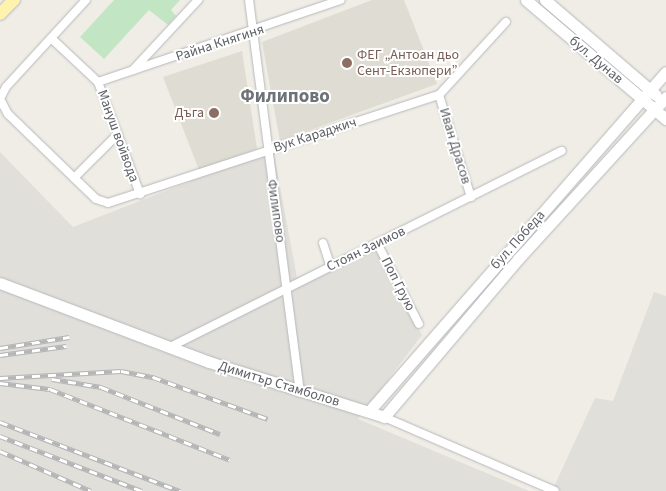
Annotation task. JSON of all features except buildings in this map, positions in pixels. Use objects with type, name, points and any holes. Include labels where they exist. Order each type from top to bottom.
[{"type":"main road","points":[[0,14],[14,0]]},
{"type":"main road","name":"бул. Дунав","points":[[526,0],[647,95],[662,103],[666,120]]},
{"type":"main road","name":"бул. Дунав","points":[[546,0],[647,95]]},
{"type":"main road","name":"бул. Победа","points":[[370,410],[666,72]]},
{"type":"main road","name":"бул. Победа","points":[[384,417],[662,103]]},
{"type":"main road","name":"Димитър Стамболов","points":[[0,283],[170,347],[300,393],[370,410],[384,417]]},
{"type":"street","points":[[86,0],[51,38],[0,99],[8,114],[74,178],[118,134]]},
{"type":"street","points":[[131,72],[198,0]]},
{"type":"street","name":"Филипово","points":[[249,0],[300,393]]},
{"type":"street","name":"Райна Княгиня","points":[[98,82],[254,32],[340,0]]},
{"type":"street","name":"Вук Караджич","points":[[74,178],[96,199],[108,203],[439,95],[506,22]]},
{"type":"street","name":"Мануш войвода","points":[[51,38],[98,82],[140,194]]},
{"type":"street","name":"Иван Драсов","points":[[439,95],[471,197]]},
{"type":"street","name":"Стоян Заимов","points":[[170,347],[562,151]]},
{"type":"street","points":[[323,243],[331,266]]},
{"type":"street","name":"Поп Грую","points":[[378,243],[419,324]]},
{"type":"street","name":"Димитър Стамболов","points":[[384,417],[554,491]]},
{"type":"shaded area","name":"ФЕГ „Антоан дьо Сент-Екзюпери”","points":[[372,0],[404,0],[437,84],[280,141],[262,42]]},
{"type":"shaded area","name":"Дъга","points":[[242,51],[257,149],[199,170],[163,77]]},
{"type":"shaded area","points":[[273,149],[297,278],[373,242],[422,335],[358,419],[529,491],[0,491],[0,152],[73,227]]},
{"type":"shaded area","points":[[654,292],[666,296],[666,491],[552,491],[595,398],[613,401]]},
{"type":"green space","points":[[114,0],[180,0],[171,10],[176,16],[168,25],[149,10],[104,59],[80,37]]},
{"type":"railway","points":[[0,348],[69,337]]},
{"type":"railway","points":[[0,355],[66,346]]},
{"type":"railway","points":[[0,378],[121,371],[153,377],[268,419]]},
{"type":"railway","points":[[52,379],[101,387],[220,434]]},
{"type":"railway","points":[[0,383],[50,389],[230,460]]},
{"type":"railway","points":[[0,422],[180,491]]},
{"type":"railway","points":[[0,436],[142,491]]},
{"type":"railway","points":[[0,451],[91,491]]},
{"type":"place","name":"ФЕГ „Антоан дьо Сент-Екзюпери”","points":[[347,63]]},
{"type":"place","name":"Дъга","points":[[214,113]]},
{"type":"district","name":"Филипово","points":[[285,97]]}]
